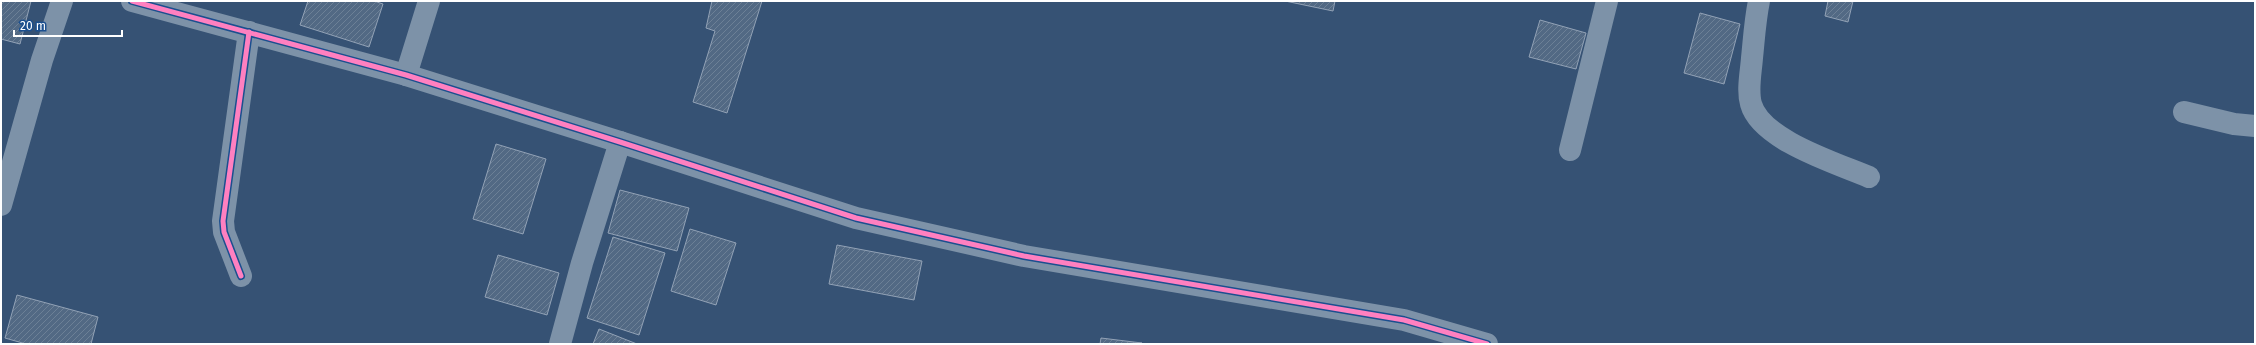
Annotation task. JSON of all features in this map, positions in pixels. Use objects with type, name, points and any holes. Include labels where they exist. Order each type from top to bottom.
[{"type":"street","points":[[1,205],[42,60],[62,1]]},
{"type":"street","points":[[132,1],[406,75],[856,218],[1024,256],[1404,320],[1487,344]]},
{"type":"street","points":[[406,75],[429,1]]},
{"type":"street","points":[[1570,150],[1607,1]]},
{"type":"street","points":[[1759,1],[1756,14],[1750,85],[1751,103],[1758,119],[1781,138],[1869,177]]},
{"type":"street","points":[[241,276],[224,232],[223,221],[249,32]]},
{"type":"street","points":[[2184,112],[2234,124],[2255,126]]},
{"type":"street","points":[[560,344],[582,263],[620,142]]},
{"type":"building","points":[[1,1],[31,1],[20,44],[1,39]]},
{"type":"building","points":[[308,1],[374,1],[383,4],[369,47],[300,25]]},
{"type":"building","points":[[712,1],[762,1],[727,113],[693,102],[715,31],[706,28]]},
{"type":"building","points":[[1285,1],[1335,1],[1333,11]]},
{"type":"building","points":[[1828,1],[1853,1],[1848,22],[1825,16]]},
{"type":"building","points":[[1700,13],[1740,24],[1724,84],[1684,73]]},
{"type":"building","points":[[1540,20],[1586,33],[1576,69],[1529,57]]},
{"type":"building","points":[[496,144],[546,159],[523,234],[473,219]]},
{"type":"building","points":[[620,190],[689,208],[677,251],[608,233]]},
{"type":"building","points":[[690,229],[736,243],[716,305],[671,291]]},
{"type":"building","points":[[613,237],[665,253],[639,335],[587,318]]},
{"type":"building","points":[[837,245],[922,261],[914,300],[829,284]]},
{"type":"building","points":[[498,255],[559,273],[547,315],[485,297]]},
{"type":"building","points":[[17,295],[98,317],[91,344],[26,344],[5,338]]},
{"type":"building","points":[[599,329],[637,344],[593,344]]},
{"type":"building","points":[[1101,338],[1142,343],[1100,344]]},
{"type":"cycle path","points":[[132,1],[406,75],[856,218],[1024,256],[1404,320],[1487,344]]},
{"type":"cycle path","points":[[241,276],[224,232],[223,221],[249,32]]}]
